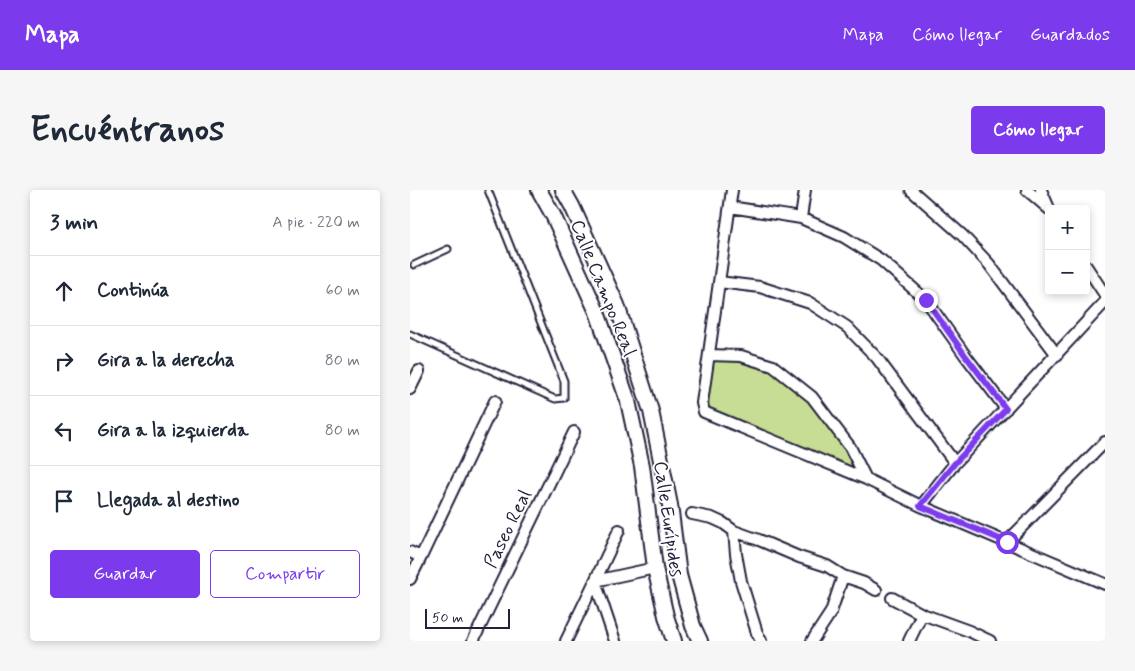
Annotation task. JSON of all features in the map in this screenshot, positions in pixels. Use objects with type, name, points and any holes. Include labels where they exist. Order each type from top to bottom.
[{"type":"street","name":"Calle Campo Real","points":[[540,190],[597,312],[628,402]]},
{"type":"street","name":"Calle Campo Real","points":[[563,190],[617,305],[651,411]]},
{"type":"street","points":[[732,190],[702,403],[704,412],[866,479],[920,506],[1105,584]]},
{"type":"street","points":[[801,218],[805,190]]},
{"type":"street","points":[[911,190],[962,235],[989,264],[1057,355]]},
{"type":"street","points":[[1027,190],[1045,206]]},
{"type":"street","points":[[1041,190],[1047,205]]},
{"type":"street","points":[[730,207],[801,218],[844,237],[881,260],[926,300],[1006,409]]},
{"type":"street","points":[[1090,272],[1105,295]]},
{"type":"street","points":[[720,282],[760,287],[810,304],[848,327],[877,358],[955,463]]},
{"type":"street","points":[[920,506],[955,463],[1105,302]]},
{"type":"street","points":[[709,355],[741,356],[773,366],[812,398],[850,447],[866,479]]},
{"type":"street","points":[[410,389],[418,371]]},
{"type":"street","points":[[410,578],[495,401]]},
{"type":"street","name":"Calle Eurípides","points":[[628,402],[642,466],[655,568],[674,641]]},
{"type":"street","name":"Calle Eurípides","points":[[651,411],[670,505],[679,575],[693,626],[700,641]]},
{"type":"street","name":"Paseo Real","points":[[473,641],[574,432]]},
{"type":"street","points":[[1007,542],[1101,453],[1105,442]]},
{"type":"street","points":[[648,510],[670,505]]},
{"type":"street","points":[[692,514],[712,518],[734,531],[827,566],[843,576],[876,590]]},
{"type":"street","points":[[566,641],[619,530]]},
{"type":"street","points":[[734,531],[741,581],[761,641]]},
{"type":"street","points":[[410,552],[421,557]]},
{"type":"street","points":[[595,581],[655,568]]},
{"type":"street","points":[[812,641],[831,612],[843,576]]},
{"type":"street","points":[[595,581],[615,641]]},
{"type":"street","points":[[892,598],[922,614],[990,641]]},
{"type":"street","points":[[909,641],[922,614]]},
{"type":"lane","points":[[410,334],[555,399],[564,398],[564,381],[488,190]]},
{"type":"lane","points":[[414,265],[448,249]]},
{"type":"green space","points":[[709,355],[773,366],[812,398],[866,479],[704,412]]},
{"type":"route","points":[[926,300],[1006,409],[955,463],[920,506],[1007,542]]}]
